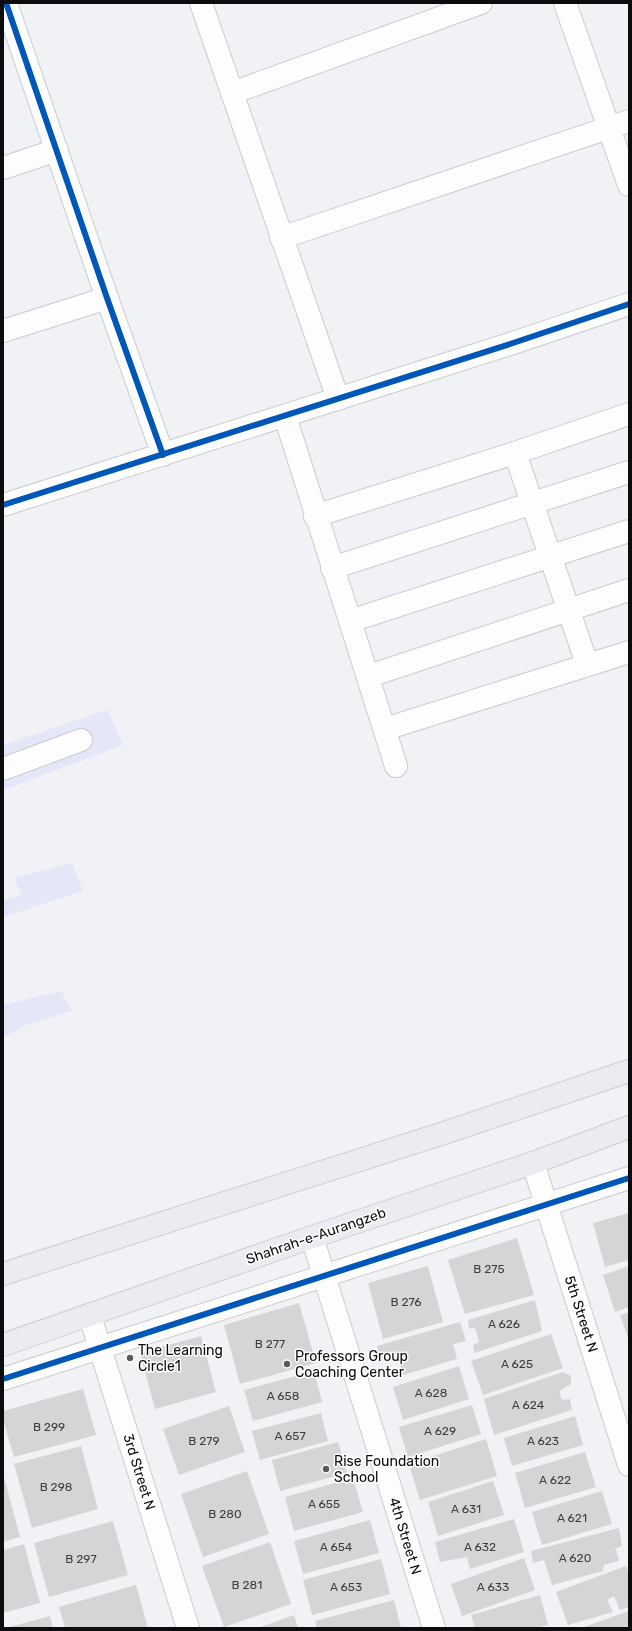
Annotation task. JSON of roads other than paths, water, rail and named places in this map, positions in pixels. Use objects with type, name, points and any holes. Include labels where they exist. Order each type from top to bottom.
[{"type":"main road","points":[[3,1274],[426,1139],[629,1071]]},
{"type":"main road","name":"Shahrah-e-Aurangzeb","points":[[3,1345],[90,1316],[312,1237],[533,1163],[629,1127]]},
{"type":"street","points":[[6,3],[58,150],[107,298],[163,455]]},
{"type":"street","points":[[201,3],[281,238],[338,399]]},
{"type":"street","points":[[232,93],[481,3]]},
{"type":"street","points":[[565,3],[629,185]]},
{"type":"street","points":[[281,238],[629,121]]},
{"type":"street","points":[[3,168],[58,150]]},
{"type":"street","points":[[3,331],[107,298]]},
{"type":"street","points":[[3,505],[338,399],[629,304]]},
{"type":"street","points":[[315,516],[515,453],[629,414]]},
{"type":"street","points":[[285,416],[315,516],[369,676],[396,766]]},
{"type":"street","points":[[515,453],[587,664]]},
{"type":"street","points":[[332,568],[629,472]]},
{"type":"street","points":[[350,621],[629,531]]},
{"type":"street","points":[[369,676],[629,590]]},
{"type":"street","points":[[385,729],[629,652]]},
{"type":"street","points":[[3,769],[81,740]]},
{"type":"street","name":"5th Street N","points":[[533,1163],[629,1465]]},
{"type":"street","points":[[3,1379],[324,1278],[629,1178]]},
{"type":"street","name":"4th Street N","points":[[312,1237],[434,1628]]},
{"type":"street","name":"3rd Street N","points":[[90,1316],[188,1628]]},
{"type":"place","name":"The Learning Circle1","points":[[130,1358]]},
{"type":"place","name":"Professors Group Coaching Center","points":[[287,1364]]},
{"type":"place","name":"Rise Foundation School","points":[[326,1469]]}]
